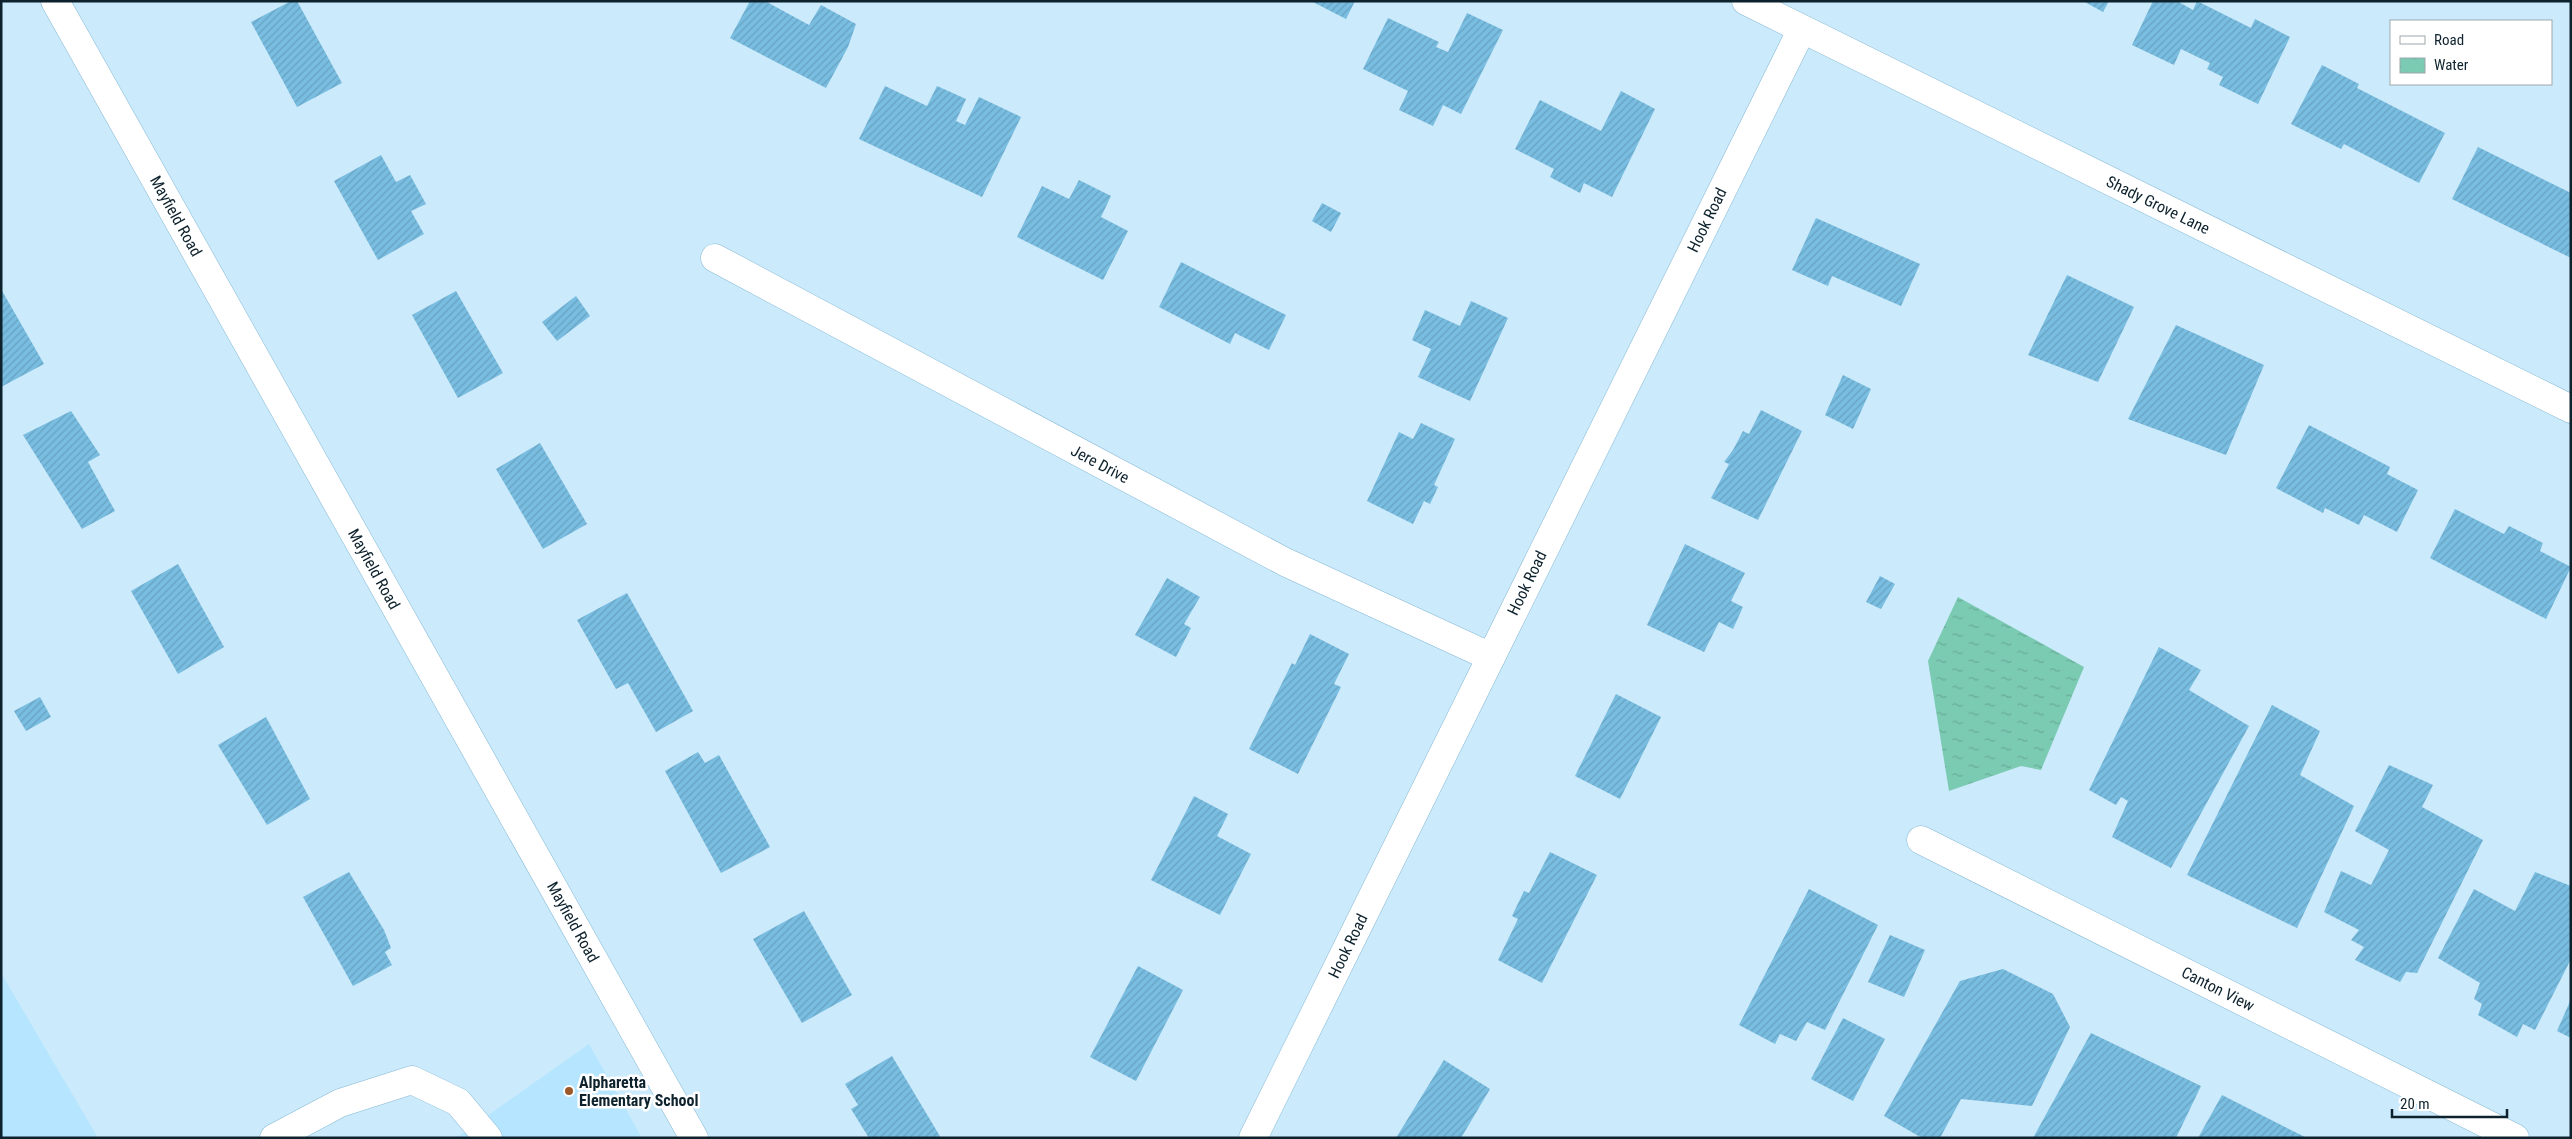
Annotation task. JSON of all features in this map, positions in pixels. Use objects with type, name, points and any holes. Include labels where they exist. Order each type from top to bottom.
[{"type":"street","name":"Mayfield Road","points":[[55,1],[687,1135]]},
{"type":"street","name":"Shady Grove Lane","points":[[1746,1],[2571,408]]},
{"type":"street","name":"Hook Road","points":[[1253,1138],[1802,29]]},
{"type":"street","name":"Jere Drive","points":[[715,258],[1285,562],[1491,657]]},
{"type":"street","name":"Canton View","points":[[1921,840],[2515,1138]]},
{"type":"street","points":[[274,1138],[340,1103],[412,1080],[458,1102],[488,1138]]},
{"type":"shaded area","points":[[1,973],[98,1138],[1,1138]]},
{"type":"shaded area","name":"Alpharetta Elementary School","points":[[589,1044],[642,1138],[456,1138]]},
{"type":"water","points":[[1958,597],[2084,667],[2041,770],[2021,766],[1949,791],[1928,661]]},
{"type":"building","points":[[291,1],[297,1],[342,83],[297,107],[251,22]]},
{"type":"building","points":[[750,1],[765,1],[809,25],[821,5],[856,24],[848,47],[826,88],[730,38]]},
{"type":"building","points":[[1311,1],[1355,1],[1346,19]]},
{"type":"building","points":[[2083,1],[2109,1],[2103,12]]},
{"type":"building","points":[[2153,1],[2177,1],[2193,10],[2197,1],[2251,28],[2255,19],[2290,37],[2258,104],[2219,85],[2223,77],[2207,69],[2210,63],[2181,49],[2174,65],[2132,45]]},
{"type":"building","points":[[1467,13],[1503,30],[1461,114],[1443,105],[1433,126],[1399,110],[1408,91],[1363,69],[1388,18],[1439,42],[1436,47],[1448,52]]},
{"type":"building","points":[[2322,65],[2359,84],[2357,88],[2445,133],[2419,183],[2344,144],[2341,149],[2291,124]]},
{"type":"building","points":[[885,86],[927,106],[937,86],[966,99],[956,121],[965,125],[979,97],[1021,117],[982,197],[859,139]]},
{"type":"building","points":[[1621,91],[1655,109],[1612,197],[1584,183],[1580,193],[1550,177],[1554,169],[1515,149],[1540,100],[1601,131]]},
{"type":"building","points":[[2478,147],[2571,193],[2571,258],[2452,199]]},
{"type":"building","points":[[381,155],[396,182],[410,175],[426,204],[411,211],[424,234],[378,260],[334,181]]},
{"type":"building","points":[[1079,180],[1111,196],[1101,217],[1128,231],[1103,280],[1017,237],[1042,186],[1069,199]]},
{"type":"building","points":[[1322,203],[1341,213],[1331,232],[1312,221]]},
{"type":"building","points":[[1816,218],[1920,264],[1901,306],[1832,276],[1828,286],[1792,270]]},
{"type":"building","points":[[1181,262],[1286,315],[1269,350],[1235,333],[1230,344],[1159,307]]},
{"type":"building","points":[[2067,275],[2134,307],[2098,382],[2028,355]]},
{"type":"building","points":[[1,289],[44,364],[1,387]]},
{"type":"building","points":[[456,291],[503,373],[458,398],[412,315]]},
{"type":"building","points":[[576,296],[590,316],[557,341],[542,322]]},
{"type":"building","points":[[1471,301],[1508,318],[1470,401],[1418,377],[1431,349],[1412,340],[1425,310],[1460,326]]},
{"type":"building","points":[[2176,325],[2264,365],[2226,455],[2128,419]]},
{"type":"building","points":[[1843,375],[1871,389],[1853,429],[1825,415]]},
{"type":"building","points":[[1761,410],[1802,431],[1758,520],[1711,498],[1729,464],[1724,462],[1743,431],[1749,434]]},
{"type":"building","points":[[71,411],[100,455],[88,462],[115,511],[82,529],[23,435]]},
{"type":"building","points":[[1421,423],[1455,439],[1434,485],[1438,487],[1430,504],[1424,501],[1413,524],[1367,501],[1399,432],[1413,439]]},
{"type":"building","points":[[2309,425],[2390,467],[2387,474],[2418,490],[2397,532],[2364,515],[2359,525],[2325,508],[2323,513],[2276,488]]},
{"type":"building","points":[[540,443],[587,524],[543,549],[496,469]]},
{"type":"building","points":[[2455,509],[2504,534],[2509,526],[2543,543],[2540,551],[2571,567],[2546,619],[2430,558]]},
{"type":"building","points":[[1685,544],[1745,573],[1731,601],[1743,607],[1733,629],[1719,622],[1704,652],[1647,625]]},
{"type":"building","points":[[178,564],[224,647],[178,674],[131,591]]},
{"type":"building","points":[[1880,576],[1895,584],[1881,609],[1866,602]]},
{"type":"building","points":[[1167,578],[1200,597],[1184,624],[1191,628],[1176,657],[1135,635]]},
{"type":"building","points":[[627,593],[693,711],[656,732],[628,683],[616,689],[577,620]]},
{"type":"building","points":[[1310,634],[1349,654],[1334,684],[1341,687],[1298,774],[1249,749],[1292,663],[1295,665]]},
{"type":"building","points":[[2159,647],[2201,670],[2189,690],[2249,726],[2171,868],[2112,837],[2128,801],[2121,797],[2116,805],[2089,790]]},
{"type":"building","points":[[1616,694],[1661,717],[1620,799],[1575,776]]},
{"type":"building","points":[[40,697],[51,717],[26,731],[14,711]]},
{"type":"building","points":[[2272,705],[2320,731],[2300,775],[2354,806],[2297,928],[2187,875]]},
{"type":"building","points":[[266,717],[310,799],[267,825],[218,745]]},
{"type":"building","points":[[698,752],[705,763],[719,755],[770,847],[721,873],[665,771]]},
{"type":"building","points":[[2389,765],[2433,785],[2422,807],[2483,840],[2417,973],[2406,972],[2400,982],[2355,960],[2364,947],[2351,940],[2359,930],[2324,912],[2341,871],[2371,885],[2389,850],[2355,831]]},
{"type":"building","points":[[1194,796],[1228,814],[1217,836],[1251,854],[1220,915],[1151,880]]},
{"type":"building","points":[[1550,852],[1597,875],[1542,983],[1498,960],[1518,919],[1512,916],[1524,891],[1529,893]]},
{"type":"building","points":[[349,872],[384,930],[391,948],[385,952],[392,965],[353,986],[303,897]]},
{"type":"building","points":[[2535,872],[2571,886],[2571,959],[2535,1030],[2523,1024],[2517,1037],[2478,1015],[2482,1004],[2474,999],[2480,983],[2438,958],[2474,889],[2515,911]]},
{"type":"building","points":[[1809,889],[1878,925],[1825,1030],[1807,1022],[1796,1041],[1780,1034],[1775,1044],[1739,1025]]},
{"type":"building","points":[[804,911],[852,995],[802,1023],[753,939]]},
{"type":"building","points":[[1890,935],[1925,950],[1904,997],[1868,982]]},
{"type":"building","points":[[1138,966],[1183,990],[1136,1081],[1090,1057]]},
{"type":"building","points":[[2003,969],[2053,994],[2070,1027],[2032,1106],[1961,1099],[1940,1138],[1922,1138],[1884,1116],[1960,981]]},
{"type":"building","points":[[2571,999],[2571,1038],[2557,1031]]},
{"type":"building","points":[[1843,1018],[1885,1039],[1853,1101],[1811,1079]]},
{"type":"building","points":[[2091,1033],[2201,1086],[2176,1138],[2033,1138]]},
{"type":"building","points":[[892,1056],[941,1138],[869,1138],[851,1109],[858,1105],[845,1084]]},
{"type":"building","points":[[1444,1060],[1490,1089],[1461,1138],[1396,1138]]},
{"type":"building","points":[[2222,1095],[2307,1138],[2198,1138]]},
{"type":"place","name":"Alpharetta Elementary School","points":[[569,1091]]}]
